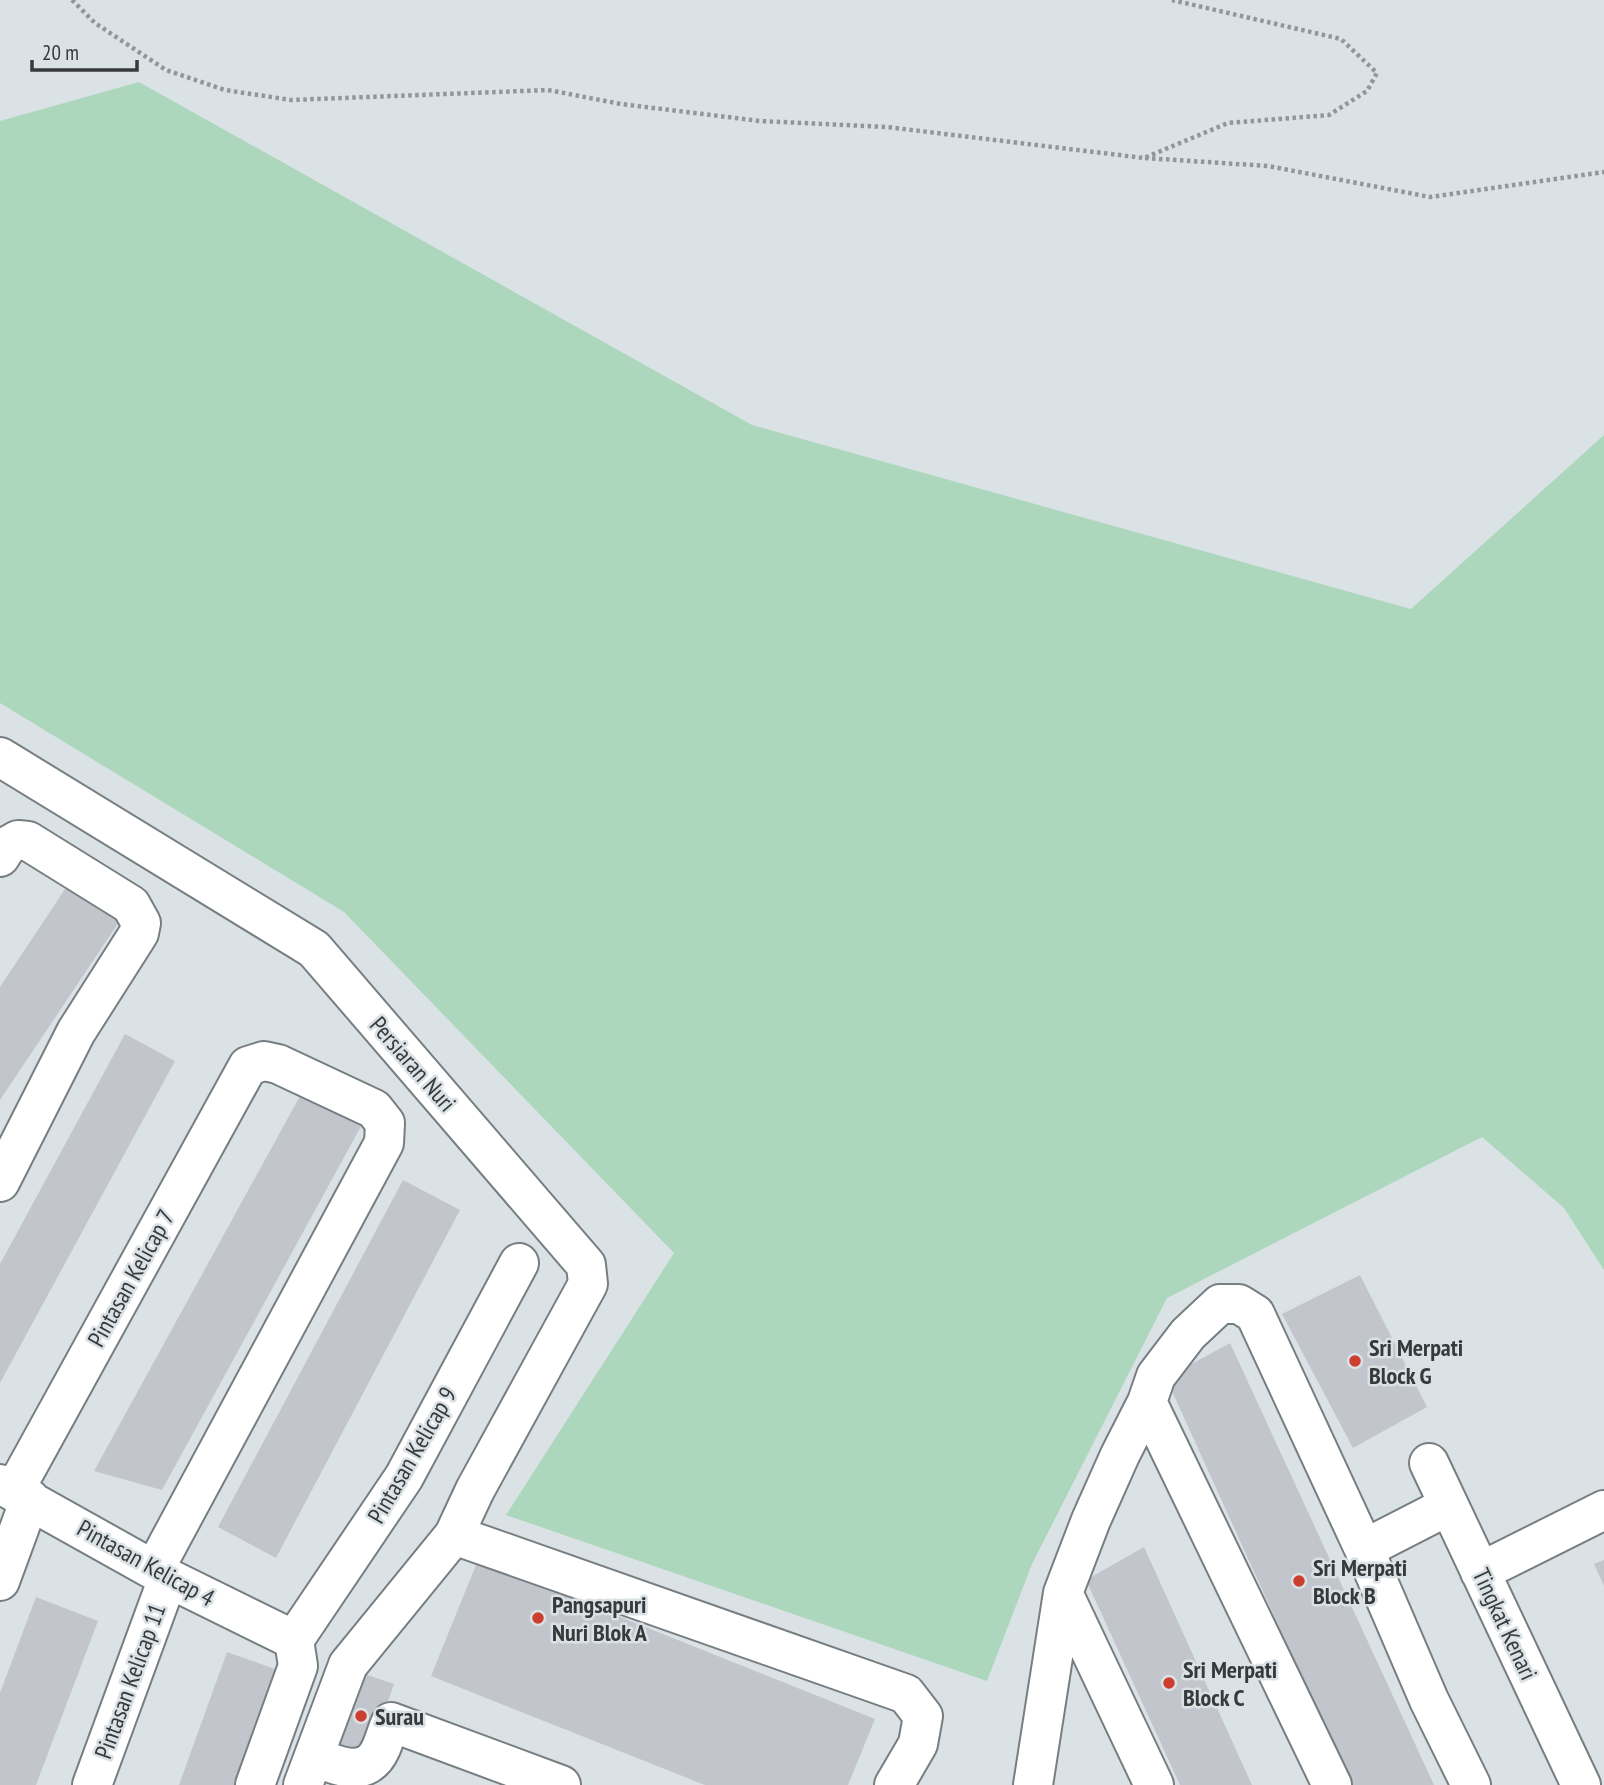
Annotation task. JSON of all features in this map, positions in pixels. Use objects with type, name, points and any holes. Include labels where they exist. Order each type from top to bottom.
[{"type":"street","name":"Persiaran Nuri","points":[[0,757],[314,949],[586,1265],[588,1284],[475,1490],[454,1535],[348,1665],[308,1771]]},
{"type":"street","points":[[0,1182],[76,1032],[139,933],[141,923],[131,905],[28,841],[18,839],[4,852]]},
{"type":"street","name":"Pintasan Kelicap 11","points":[[92,1785],[161,1574],[384,1143],[385,1123],[374,1109],[278,1064],[264,1061],[248,1066]]},
{"type":"street","name":"Pintasan Kelicap 7","points":[[0,1581],[15,1491],[248,1066]]},
{"type":"street","name":"Pintasan Kelicap 9","points":[[293,1640],[404,1477],[519,1263]]},
{"type":"street","points":[[1033,1785],[1063,1593],[1115,1466],[1147,1402],[1156,1376],[1188,1334],[1220,1304],[1239,1304],[1255,1314],[1364,1549],[1429,1700],[1471,1785]]},
{"type":"street","points":[[1147,1402],[1332,1785]]},
{"type":"street","name":"Tingkat Kenari","points":[[1429,1463],[1581,1785]]},
{"type":"street","name":"Pintasan Kelicap 4","points":[[15,1491],[161,1574],[293,1640]]},
{"type":"street","points":[[1364,1549],[1448,1506]]},
{"type":"street","points":[[1480,1572],[1604,1510]]},
{"type":"street","points":[[454,1535],[906,1694],[923,1716],[918,1744],[894,1785]]},
{"type":"street","points":[[1063,1593],[1154,1785]]},
{"type":"street","points":[[255,1785],[298,1666],[293,1640]]},
{"type":"street","points":[[308,1771],[340,1767],[355,1769],[368,1763],[380,1751],[391,1722],[561,1785]]},
{"type":"path","points":[[72,0],[95,23],[166,70],[225,90],[291,100],[548,90],[621,104],[760,121],[887,127],[1144,158],[1268,166],[1430,197],[1604,172]]},
{"type":"path","points":[[1144,158],[1228,123],[1329,114],[1367,91],[1377,74],[1341,39],[1172,0]]},
{"type":"green space","points":[[139,82],[752,425],[1411,609],[1604,435],[1604,1270],[1564,1208],[1482,1137],[1167,1298],[1032,1564],[987,1681],[506,1515],[674,1253],[344,912],[0,703],[0,121]]},
{"type":"building","points":[[71,880],[123,916],[0,1100],[0,987]]},
{"type":"building","points":[[125,1034],[175,1061],[0,1383],[0,1264]]},
{"type":"building","points":[[300,1096],[365,1119],[162,1490],[94,1471]]},
{"type":"building","points":[[403,1180],[460,1210],[276,1558],[218,1527]]},
{"type":"building","name":"Sri Merpati Block G","points":[[1360,1275],[1427,1407],[1353,1448],[1282,1314]]},
{"type":"building","name":"Sri Merpati Block B","points":[[1230,1343],[1434,1785],[1351,1785],[1166,1378]]},
{"type":"building","name":"Sri Merpati Block C","points":[[1144,1547],[1252,1785],[1180,1785],[1086,1580]]},
{"type":"building","name":"Pangsapuri Nuri Blok A","points":[[478,1560],[875,1719],[848,1785],[705,1785],[431,1676]]},
{"type":"building","points":[[1604,1560],[1604,1586],[1594,1564]]},
{"type":"building","points":[[36,1597],[98,1621],[36,1785],[0,1785],[0,1693]]},
{"type":"building","points":[[227,1652],[286,1673],[245,1785],[179,1785]]},
{"type":"building","name":"Surau","points":[[356,1671],[394,1684],[367,1762],[328,1748]]},
{"type":"place","name":"Sri Merpati Block G","points":[[1355,1361]]},
{"type":"place","name":"Sri Merpati Block B","points":[[1299,1581]]},
{"type":"place","name":"Pangsapuri Nuri Blok A","points":[[538,1618]]},
{"type":"place","name":"Sri Merpati Block C","points":[[1169,1683]]},
{"type":"place","name":"Surau","points":[[361,1716]]}]
